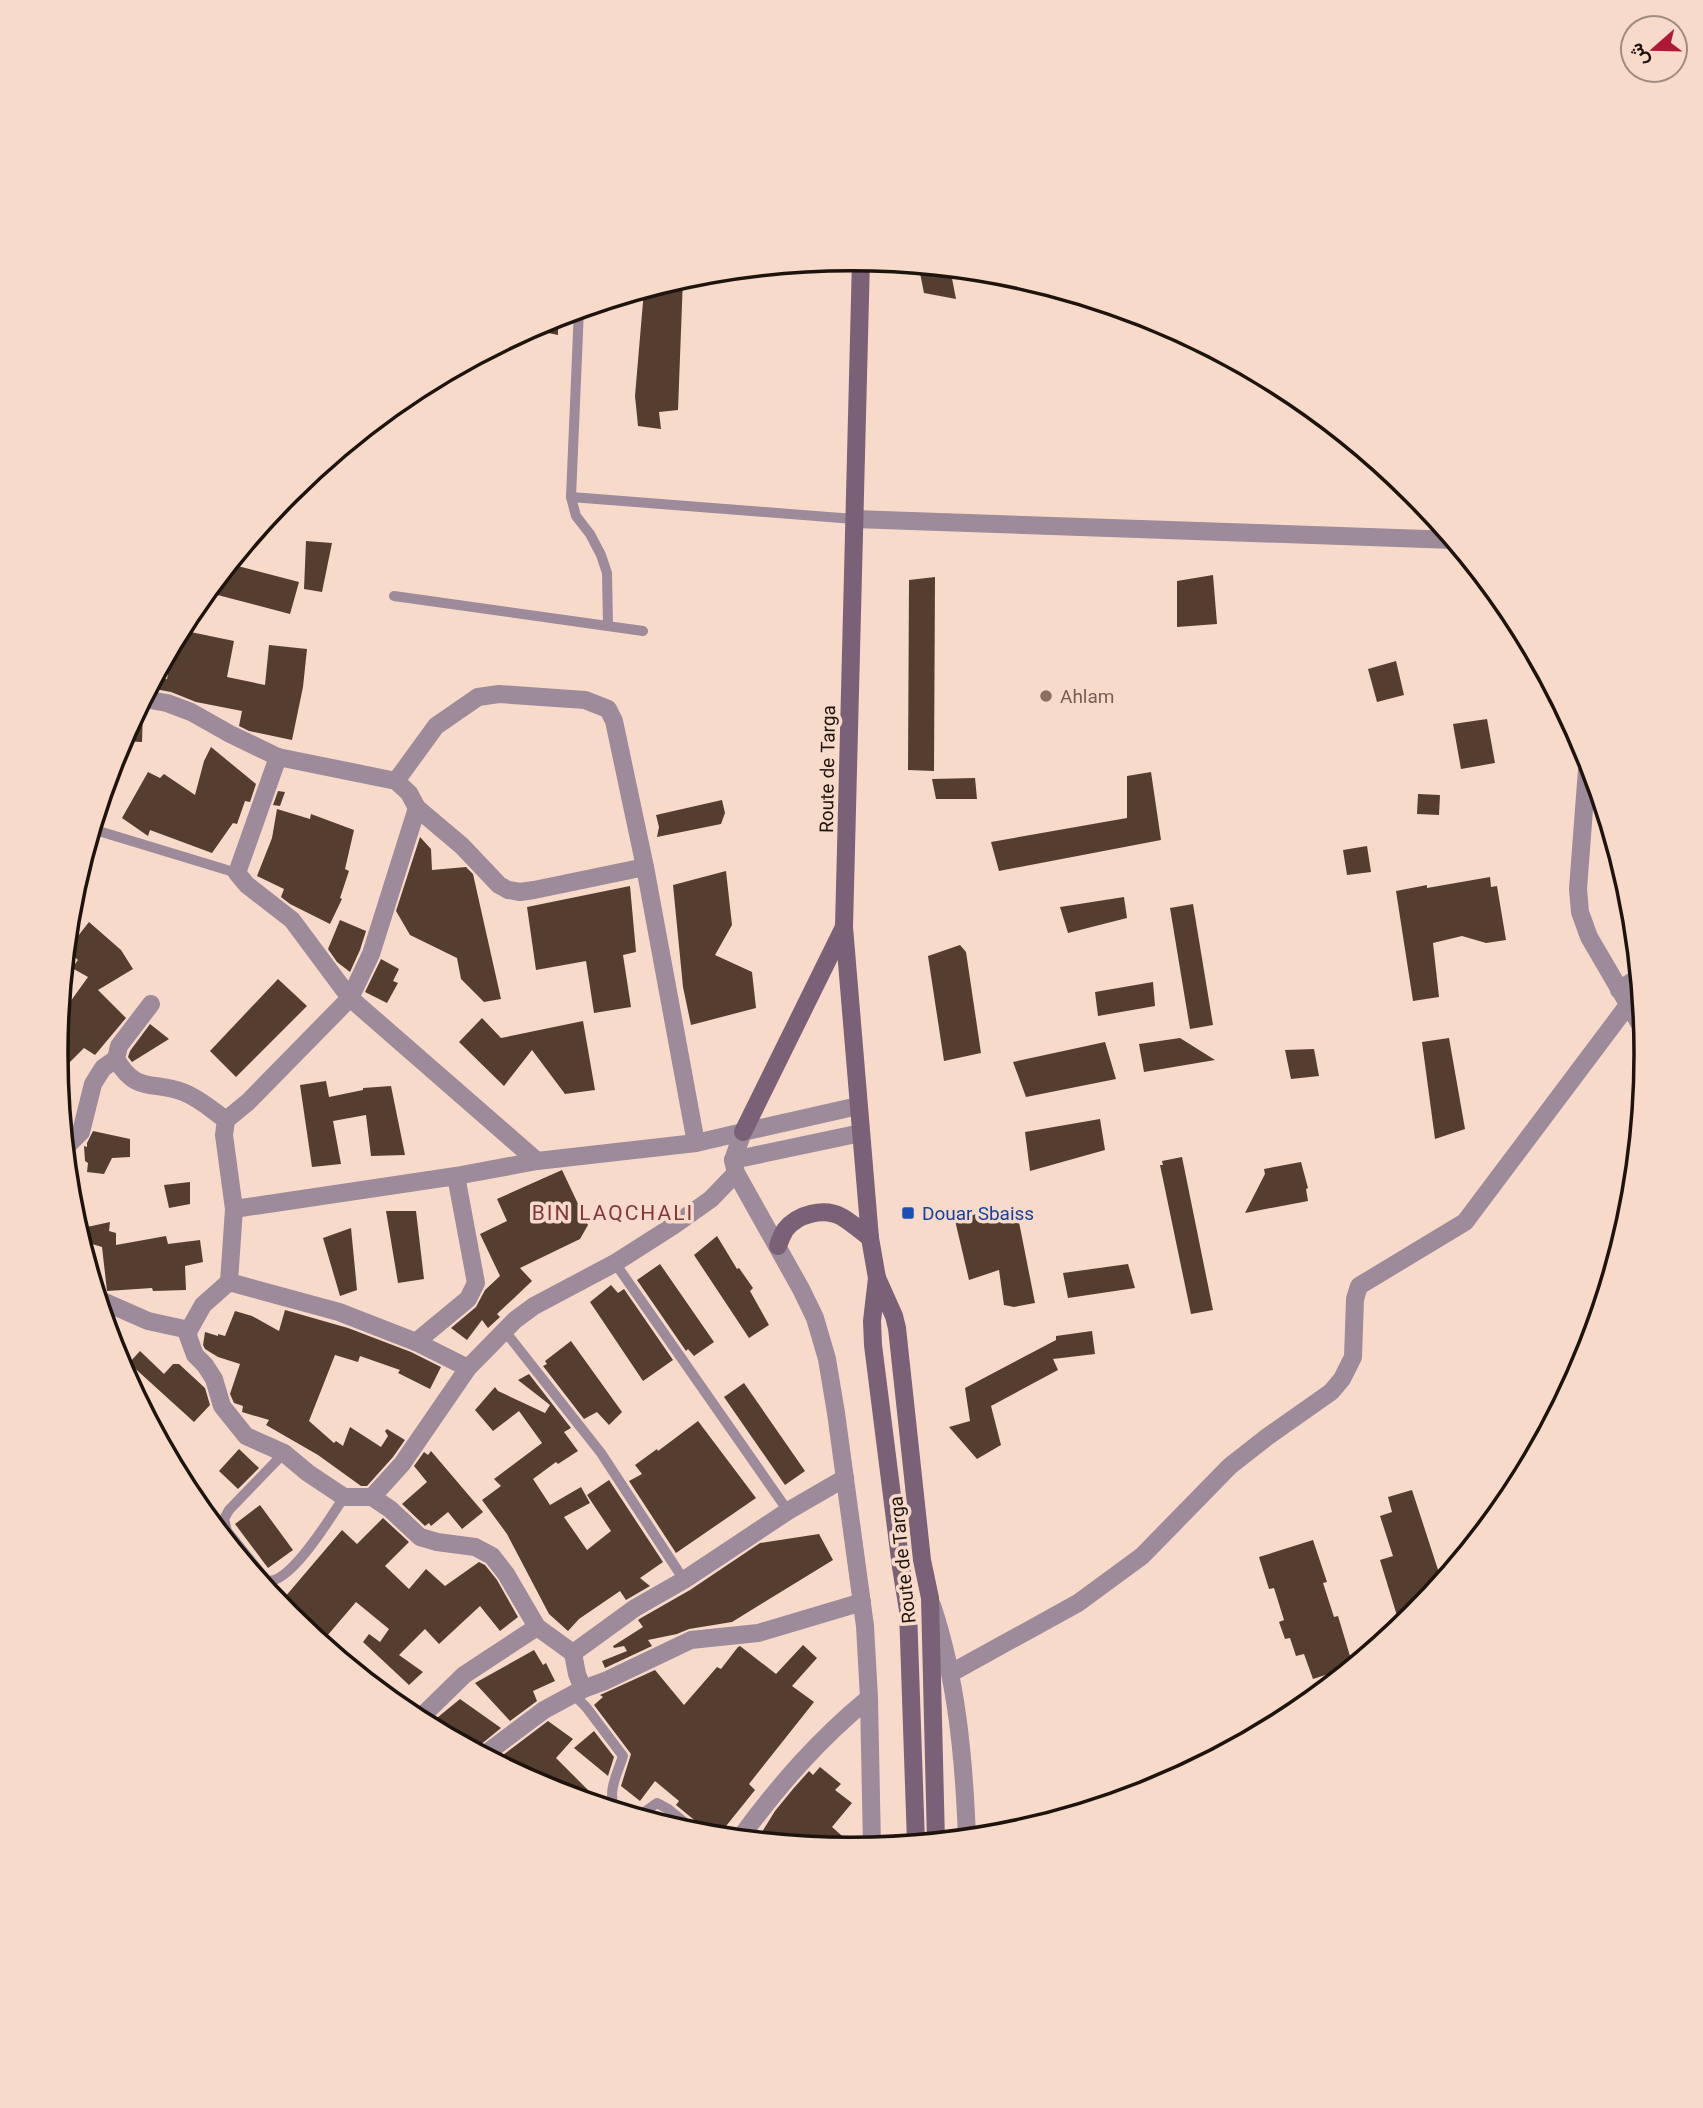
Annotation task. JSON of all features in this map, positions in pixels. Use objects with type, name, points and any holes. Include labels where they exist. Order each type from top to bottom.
[{"type":"main road","name":"Route de Targa","points":[[861,271],[844,928],[870,1238],[877,1279],[872,1334],[908,1610],[916,1835]]},
{"type":"main road","points":[[743,1132],[844,928]]},
{"type":"main road","points":[[778,1246],[783,1232],[791,1224],[801,1217],[823,1212],[843,1217],[870,1238]]},
{"type":"main road","name":"Route de Targa","points":[[877,1279],[897,1328],[922,1560],[930,1598],[936,1833]]},
{"type":"street","points":[[854,519],[1441,540]]},
{"type":"street","points":[[396,781],[436,726],[478,697],[499,694],[586,700],[608,709],[614,721],[645,867],[696,1143]]},
{"type":"street","points":[[153,701],[191,712],[278,757],[396,781],[409,793],[417,808],[462,846],[499,886],[508,890],[534,890],[645,867]]},
{"type":"street","points":[[278,757],[237,873],[247,885],[292,920],[350,998],[537,1161]]},
{"type":"street","points":[[1592,799],[1578,889],[1580,912],[1589,937],[1633,1014]]},
{"type":"street","points":[[417,808],[371,954],[350,998],[248,1102],[226,1119],[224,1135],[234,1209],[229,1282],[203,1305],[188,1336],[195,1355],[214,1379],[222,1406],[246,1436],[284,1453],[344,1497],[372,1497],[421,1537],[475,1547],[492,1556],[506,1574],[537,1627],[573,1653],[578,1691]]},
{"type":"street","points":[[951,1673],[1078,1602],[1142,1556],[1230,1466],[1331,1392],[1342,1379],[1353,1357],[1354,1299],[1359,1286],[1465,1222],[1631,988]]},
{"type":"street","points":[[73,1140],[81,1132],[93,1084],[103,1068],[116,1059],[119,1046],[150,1004]]},
{"type":"street","points":[[116,1059],[124,1073],[143,1084],[183,1092],[226,1119]]},
{"type":"street","points":[[234,1209],[456,1176],[537,1161],[696,1143],[858,1106]]},
{"type":"street","points":[[372,1497],[402,1464],[468,1368],[504,1331],[534,1306],[615,1263],[710,1199],[735,1166],[743,1132]]},
{"type":"street","points":[[735,1166],[861,1133]]},
{"type":"street","points":[[735,1166],[815,1318],[827,1359],[862,1602],[869,1698],[873,1837]]},
{"type":"street","points":[[416,1342],[463,1304],[473,1292],[476,1283],[456,1176]]},
{"type":"street","points":[[229,1282],[340,1312],[416,1342],[468,1368]]},
{"type":"street","points":[[109,1304],[148,1321],[189,1331]]},
{"type":"street","points":[[573,1653],[635,1608],[845,1478]]},
{"type":"street","points":[[930,1598],[951,1673],[963,1759],[967,1829]]},
{"type":"street","points":[[492,1749],[544,1710],[578,1691],[691,1640],[758,1633],[862,1602]]},
{"type":"street","points":[[427,1712],[464,1675],[537,1627]]},
{"type":"street","points":[[746,1830],[774,1792],[810,1751],[841,1720],[869,1698]]},
{"type":"lane","points":[[579,320],[571,497],[576,516],[590,534],[607,573],[608,626]]},
{"type":"lane","points":[[571,497],[854,519]]},
{"type":"lane","points":[[394,596],[643,631]]},
{"type":"lane","points":[[101,832],[237,873]]},
{"type":"lane","points":[[615,1263],[788,1511]]},
{"type":"lane","points":[[504,1331],[601,1453],[684,1580]]},
{"type":"lane","points":[[226,1526],[225,1518],[229,1510],[284,1453]]},
{"type":"lane","points":[[273,1580],[278,1580],[293,1567],[315,1541],[344,1497]]},
{"type":"lane","points":[[578,1691],[586,1707],[623,1756],[611,1786],[611,1799]]},
{"type":"lane","points":[[647,1810],[657,1803],[679,1817]]},
{"type":"building","points":[[920,274],[952,277],[956,299],[924,293]]},
{"type":"building","points":[[683,290],[678,410],[659,412],[661,429],[638,426],[635,396],[643,299]]},
{"type":"building","points":[[558,328],[558,335],[546,333]]},
{"type":"building","points":[[306,541],[332,543],[322,592],[304,589]]},
{"type":"building","points":[[239,566],[299,582],[290,614],[217,595]]},
{"type":"building","points":[[1213,575],[1217,624],[1177,627],[1177,581]]},
{"type":"building","points":[[935,577],[934,771],[908,770],[909,580]]},
{"type":"building","points":[[192,632],[234,641],[227,677],[265,685],[269,645],[307,649],[303,687],[292,740],[249,731],[239,726],[242,711],[196,702],[159,690],[164,679],[167,679],[173,662]]},
{"type":"building","points":[[1396,661],[1404,695],[1377,702],[1368,669]]},
{"type":"building","points":[[1487,719],[1495,763],[1461,769],[1453,724]]},
{"type":"building","points":[[143,722],[142,742],[134,742]]},
{"type":"building","points":[[211,747],[256,784],[250,802],[245,801],[237,824],[233,823],[212,853],[150,830],[148,836],[122,818],[148,772],[160,778],[164,774],[195,795],[204,761]]},
{"type":"building","points":[[1151,772],[1161,840],[999,871],[991,842],[1127,818],[1127,776]]},
{"type":"building","points":[[975,778],[977,799],[936,799],[932,779]]},
{"type":"building","points":[[278,791],[285,792],[280,806],[273,805]]},
{"type":"building","points":[[1418,794],[1440,795],[1439,815],[1417,814]]},
{"type":"building","points":[[722,800],[725,813],[721,824],[657,837],[659,827],[656,815]]},
{"type":"building","points":[[277,809],[310,819],[311,814],[354,830],[345,869],[349,871],[340,898],[342,899],[330,924],[290,904],[281,897],[284,889],[257,876],[272,838]]},
{"type":"building","points":[[420,837],[431,849],[432,870],[466,867],[473,874],[501,999],[484,1002],[461,979],[457,958],[410,935],[396,911]]},
{"type":"building","points":[[1367,846],[1371,872],[1347,875],[1343,850]]},
{"type":"building","points":[[726,871],[732,925],[715,955],[752,972],[756,1008],[691,1025],[683,987],[673,885]]},
{"type":"building","points":[[1490,877],[1491,887],[1497,886],[1506,940],[1486,943],[1462,936],[1433,943],[1439,997],[1413,1001],[1396,891]]},
{"type":"building","points":[[630,886],[636,952],[623,955],[631,1007],[594,1013],[586,961],[536,970],[527,907]]},
{"type":"building","points":[[1124,897],[1127,918],[1068,933],[1060,907]]},
{"type":"building","points":[[1193,904],[1213,1025],[1190,1029],[1170,908]]},
{"type":"building","points":[[340,920],[366,931],[350,972],[337,962],[328,949]]},
{"type":"building","points":[[89,922],[121,950],[133,969],[98,990],[126,1018],[95,1055],[84,1048],[68,1064],[70,1002],[88,977],[73,969],[78,960],[75,957],[77,937]]},
{"type":"building","points":[[960,945],[966,952],[981,1053],[944,1061],[928,956]]},
{"type":"building","points":[[381,959],[399,969],[393,981],[398,983],[387,1003],[365,992]]},
{"type":"building","points":[[278,979],[307,1006],[236,1077],[210,1051]]},
{"type":"building","points":[[1153,982],[1155,1006],[1098,1016],[1095,992]]},
{"type":"building","points":[[482,1018],[501,1038],[583,1021],[595,1090],[565,1094],[532,1050],[504,1086],[459,1042]]},
{"type":"building","points":[[150,1024],[169,1039],[132,1062],[128,1057],[130,1051]]},
{"type":"building","points":[[1180,1038],[1215,1060],[1144,1072],[1139,1044]]},
{"type":"building","points":[[1449,1038],[1465,1129],[1435,1139],[1422,1042]]},
{"type":"building","points":[[1105,1042],[1116,1079],[1026,1097],[1013,1062]]},
{"type":"building","points":[[1314,1049],[1319,1076],[1291,1079],[1285,1050]]},
{"type":"building","points":[[326,1081],[329,1097],[363,1088],[391,1086],[405,1155],[371,1156],[366,1115],[333,1121],[341,1164],[312,1167],[300,1085]]},
{"type":"building","points":[[1100,1119],[1105,1150],[1030,1171],[1025,1132]]},
{"type":"building","points":[[93,1131],[130,1139],[130,1157],[112,1158],[104,1174],[87,1172],[84,1146],[87,1147]]},
{"type":"building","points":[[1182,1157],[1213,1310],[1191,1314],[1160,1165],[1163,1165],[1162,1161]]},
{"type":"building","points":[[1301,1162],[1308,1188],[1308,1201],[1245,1213],[1265,1174],[1264,1169]]},
{"type":"building","points":[[562,1170],[588,1225],[580,1239],[520,1268],[532,1281],[497,1314],[500,1317],[488,1328],[482,1320],[467,1340],[451,1328],[476,1307],[485,1290],[500,1276],[480,1234],[507,1221],[497,1199]]},
{"type":"building","points":[[190,1182],[190,1204],[169,1208],[164,1185]]},
{"type":"building","points":[[1016,1207],[1035,1303],[1014,1307],[1004,1305],[999,1270],[969,1280],[954,1216],[990,1213]]},
{"type":"building","points":[[386,1211],[416,1211],[424,1279],[398,1283]]},
{"type":"building","points":[[110,1222],[109,1231],[116,1233],[116,1245],[166,1236],[168,1244],[200,1240],[203,1262],[185,1266],[186,1290],[153,1291],[152,1288],[107,1291],[102,1247],[92,1244],[88,1227]]},
{"type":"building","points":[[351,1228],[357,1290],[340,1296],[323,1238]]},
{"type":"building","points":[[717,1236],[737,1269],[739,1268],[753,1288],[750,1291],[769,1325],[749,1338],[694,1255]]},
{"type":"building","points":[[660,1264],[714,1342],[694,1356],[688,1349],[686,1351],[637,1280]]},
{"type":"building","points":[[1128,1264],[1135,1288],[1068,1298],[1063,1273]]},
{"type":"building","points":[[611,1285],[618,1293],[624,1289],[673,1360],[643,1381],[590,1302]]},
{"type":"building","points":[[285,1310],[348,1328],[411,1352],[441,1367],[430,1389],[398,1373],[400,1370],[360,1356],[358,1362],[335,1355],[309,1421],[334,1443],[336,1441],[343,1446],[350,1427],[381,1447],[388,1436],[385,1431],[387,1429],[405,1440],[367,1486],[361,1486],[318,1455],[266,1425],[269,1420],[242,1412],[243,1406],[234,1403],[230,1394],[240,1364],[218,1357],[203,1345],[205,1332],[225,1336],[235,1311],[252,1316],[279,1331]]},
{"type":"building","points":[[1092,1331],[1095,1354],[1053,1359],[1058,1370],[991,1406],[1001,1445],[977,1459],[949,1427],[970,1421],[965,1388],[1056,1340],[1056,1336]]},
{"type":"building","points":[[571,1341],[622,1412],[609,1425],[597,1412],[584,1419],[543,1366],[547,1364],[545,1361]]},
{"type":"building","points":[[140,1351],[164,1374],[173,1364],[179,1364],[205,1388],[210,1405],[194,1422],[134,1368],[131,1361]]},
{"type":"building","points":[[529,1374],[571,1428],[564,1432],[578,1451],[558,1464],[556,1462],[533,1479],[550,1505],[581,1487],[590,1503],[564,1517],[587,1550],[611,1531],[587,1495],[609,1480],[663,1562],[640,1578],[650,1586],[626,1600],[620,1591],[579,1619],[568,1631],[549,1614],[507,1534],[482,1500],[501,1486],[494,1479],[542,1443],[519,1411],[493,1431],[475,1410],[495,1387],[498,1391],[545,1413],[550,1405],[518,1380]]},
{"type":"building","points":[[744,1383],[805,1471],[785,1485],[724,1397]]},
{"type":"building","points":[[698,1421],[756,1498],[676,1553],[629,1481],[642,1474],[635,1465]]},
{"type":"building","points":[[239,1449],[259,1468],[238,1489],[219,1471]]},
{"type":"building","points":[[431,1451],[483,1512],[462,1529],[448,1512],[431,1526],[429,1523],[425,1526],[402,1504],[427,1482],[414,1466],[424,1452],[428,1455]]},
{"type":"building","points":[[1412,1490],[1439,1572],[1397,1616],[1380,1560],[1393,1556],[1380,1516],[1392,1512],[1388,1497]]},
{"type":"building","points":[[260,1505],[293,1550],[268,1568],[235,1524]]},
{"type":"building","points":[[383,1518],[409,1542],[385,1566],[409,1589],[426,1569],[445,1586],[479,1562],[485,1565],[497,1580],[518,1617],[500,1631],[480,1606],[439,1644],[425,1629],[399,1655],[423,1672],[409,1685],[363,1642],[369,1634],[380,1642],[389,1629],[356,1602],[327,1636],[286,1595],[342,1530],[357,1544]]},
{"type":"building","points":[[819,1534],[833,1560],[732,1622],[689,1629],[648,1640],[652,1646],[605,1668],[602,1661],[627,1651],[624,1646],[613,1646],[643,1627],[638,1620],[690,1590],[760,1543]]},
{"type":"building","points":[[1313,1540],[1327,1582],[1323,1583],[1334,1617],[1338,1616],[1350,1657],[1330,1674],[1313,1679],[1304,1654],[1296,1656],[1290,1638],[1285,1639],[1279,1622],[1284,1620],[1274,1588],[1269,1589],[1259,1557]]},
{"type":"building","points":[[803,1645],[817,1658],[792,1686],[814,1702],[749,1784],[755,1790],[725,1827],[696,1821],[676,1805],[679,1801],[655,1781],[640,1801],[621,1786],[631,1754],[594,1705],[603,1697],[600,1695],[655,1670],[684,1705],[717,1667],[721,1669],[740,1646],[776,1674]]},
{"type":"building","points":[[534,1650],[543,1665],[546,1663],[555,1681],[533,1691],[537,1701],[510,1721],[475,1683]]},
{"type":"building","points":[[460,1699],[501,1728],[482,1744],[437,1718]]},
{"type":"building","points":[[548,1721],[573,1739],[556,1758],[590,1792],[552,1778],[503,1755]]},
{"type":"building","points":[[594,1731],[614,1757],[608,1776],[574,1748]]},
{"type":"building","points":[[820,1767],[841,1784],[835,1790],[852,1803],[832,1827],[843,1837],[762,1832],[775,1811],[809,1771],[813,1775]]},
{"type":"place","name":"Ahlam","points":[[1046,696]]},
{"type":"place","name":"Douar Sbaiss","points":[[908,1213]]},
{"type":"district","name":"BIN LAQCHALI","points":[[613,1213]]}]
